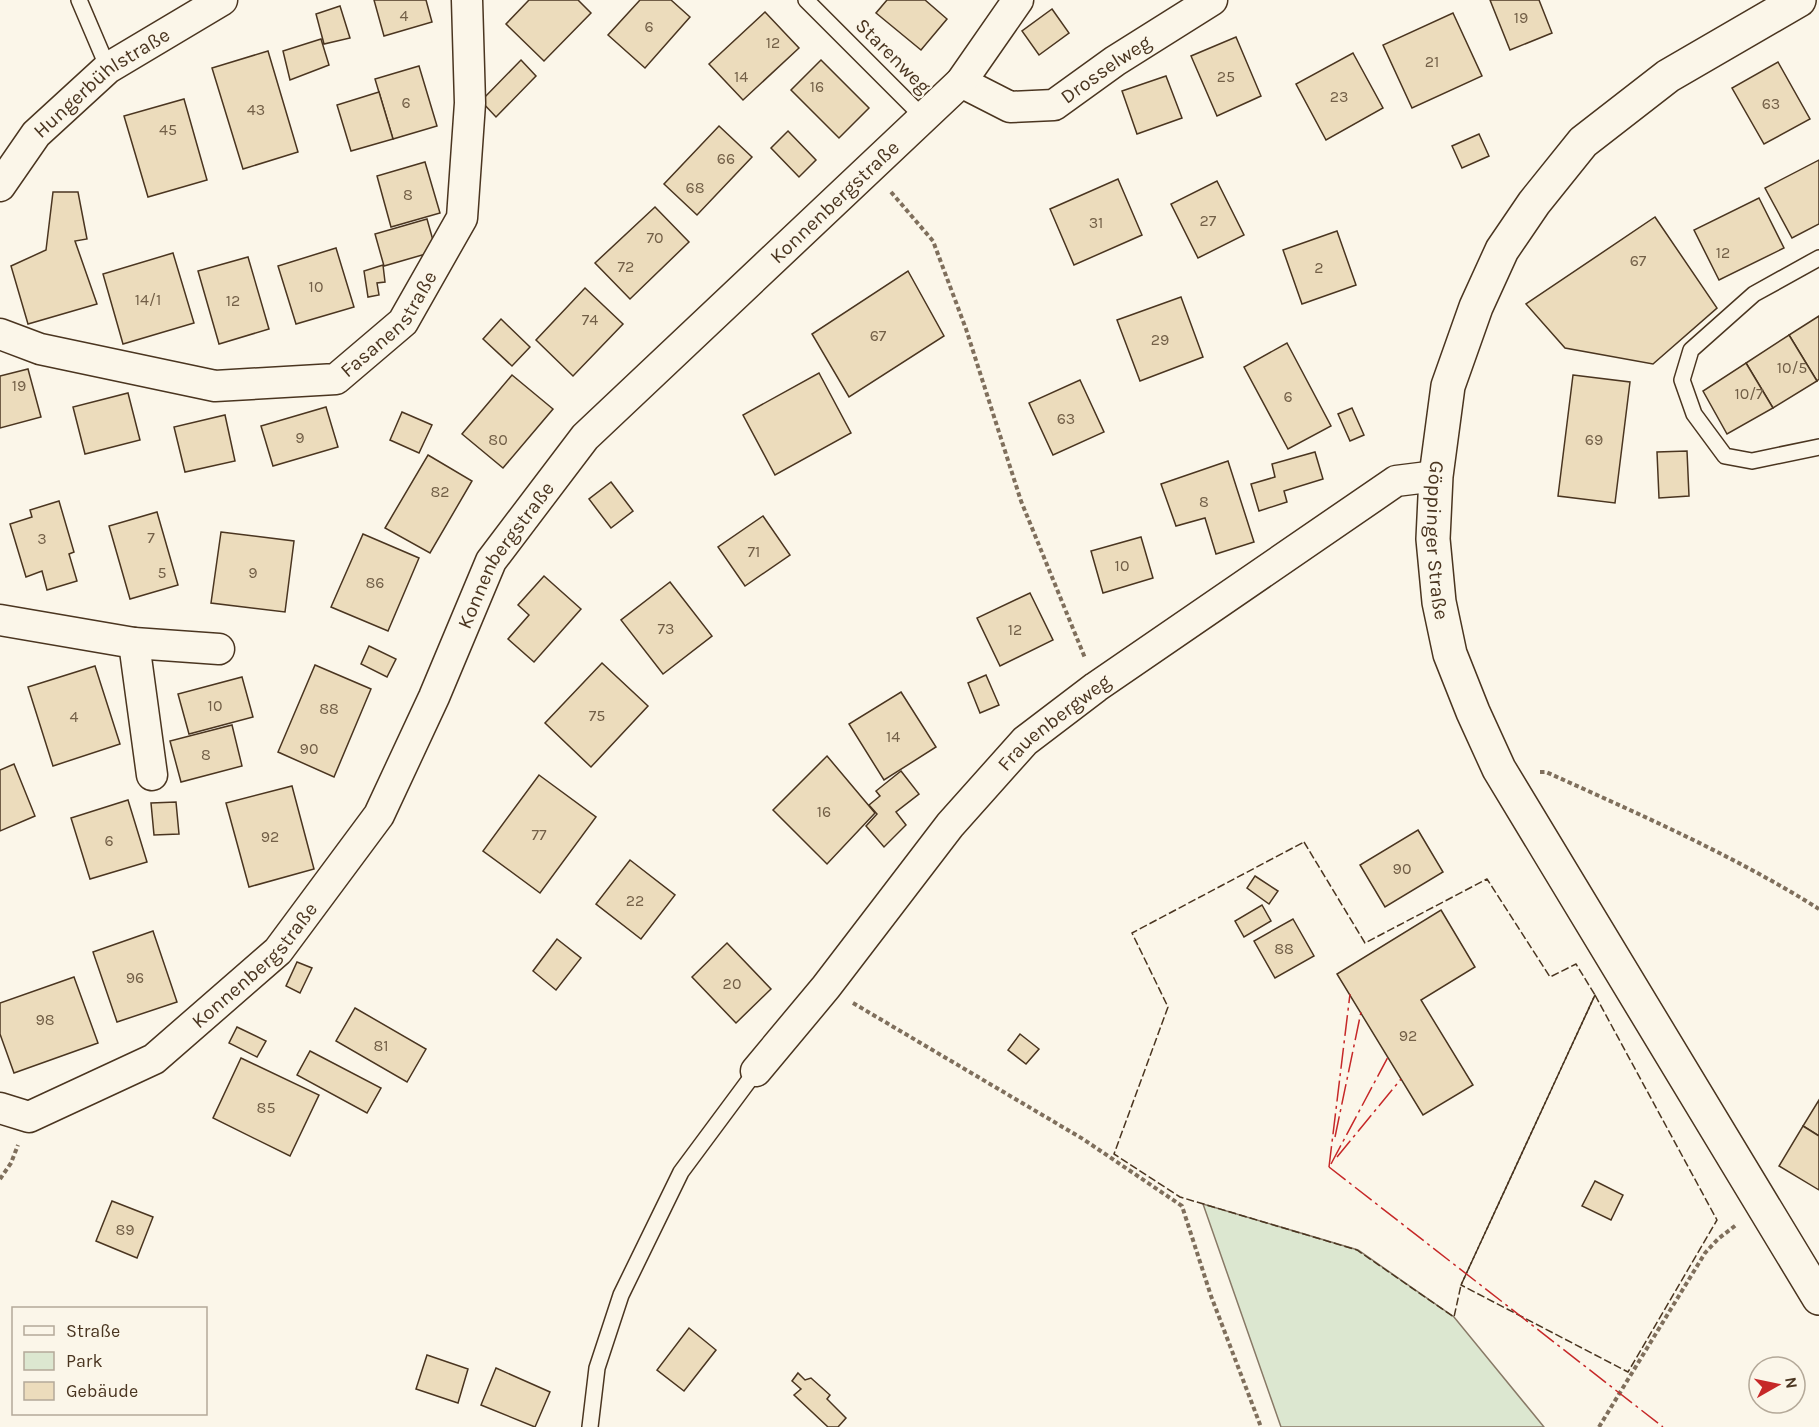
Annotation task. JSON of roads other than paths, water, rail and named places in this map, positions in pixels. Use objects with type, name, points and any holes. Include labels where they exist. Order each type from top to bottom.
[{"type":"main road","name":"Göppinger Straße","points":[[1799,0],[1668,76],[1583,142],[1534,203],[1502,250],[1476,307],[1448,386],[1436,476],[1433,539],[1438,602],[1450,654],[1499,769],[1819,1298]]},
{"type":"street","name":"Hungerbühlstraße","points":[[0,186],[36,134],[108,68],[222,0]]},
{"type":"street","name":"Fasanenstraße","points":[[0,334],[40,349],[215,386],[336,379],[403,322],[462,218],[470,103],[467,0]]},
{"type":"street","name":"Konnenbergstraße","points":[[0,1108],[29,1117],[153,1059],[278,951],[379,815],[434,697],[491,561],[585,437],[960,82],[1018,0]]},
{"type":"street","name":"Drosselweg","points":[[960,82],[1010,107],[1054,105],[1115,61],[1212,0]]},
{"type":"street","name":"Frauenbergweg","points":[[756,1071],[826,987],[950,825],[1025,741],[1096,687],[1395,481],[1436,476]]},
{"type":"street","points":[[0,620],[134,644],[219,649]]},
{"type":"street","points":[[134,644],[152,775]]},
{"type":"lane","points":[[79,0],[108,68]]},
{"type":"lane","name":"Starenweg","points":[[806,0],[923,117]]},
{"type":"lane","points":[[1819,258],[1754,294],[1691,350],[1682,380],[1694,414],[1725,456],[1752,461],[1819,447]]},
{"type":"lane","points":[[590,1427],[597,1368],[621,1295],[681,1172],[756,1071]]}]
